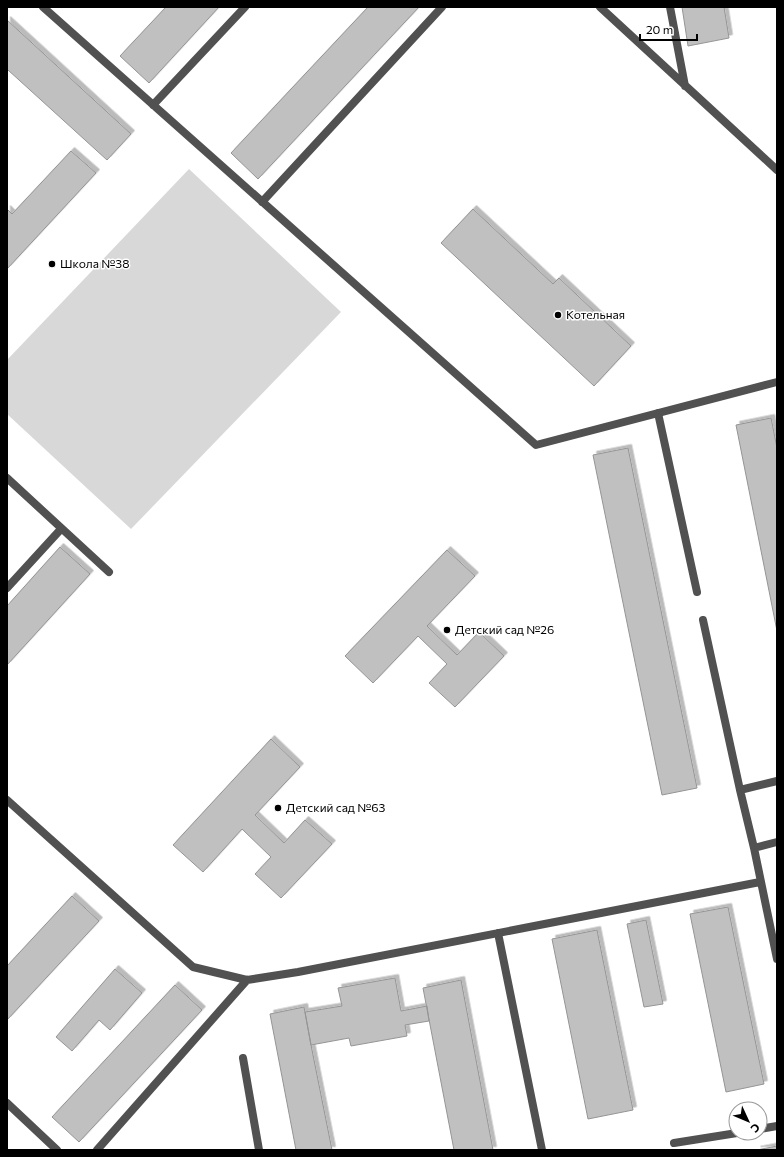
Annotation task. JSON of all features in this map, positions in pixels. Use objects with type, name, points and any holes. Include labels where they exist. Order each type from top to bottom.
[{"type":"lane","points":[[43,7],[536,445],[777,382]]},
{"type":"lane","points":[[153,105],[245,7]]},
{"type":"lane","points":[[262,202],[442,7]]},
{"type":"lane","points":[[600,7],[777,170]]},
{"type":"lane","points":[[670,7],[685,86]]},
{"type":"lane","points":[[658,413],[697,592]]},
{"type":"lane","points":[[7,478],[109,572]]},
{"type":"lane","points":[[7,588],[61,529]]},
{"type":"lane","points":[[703,620],[754,848],[777,959]]},
{"type":"lane","points":[[740,790],[777,781]]},
{"type":"lane","points":[[7,800],[193,967],[247,980],[298,972],[760,882]]},
{"type":"lane","points":[[754,848],[777,842]]},
{"type":"lane","points":[[498,933],[542,1150]]},
{"type":"lane","points":[[97,1150],[247,980]]},
{"type":"lane","points":[[243,1058],[259,1150]]},
{"type":"lane","points":[[7,1103],[57,1150]]},
{"type":"lane","points":[[674,1143],[728,1134]]},
{"type":"shaded area","points":[[189,169],[341,312],[131,529],[7,414],[7,360]]},
{"type":"building","points":[[166,7],[219,7],[149,83],[120,56]]},
{"type":"building","points":[[368,7],[419,7],[258,179],[231,153]]},
{"type":"building","points":[[682,7],[724,7],[729,38],[688,46]]},
{"type":"building","points":[[7,20],[131,134],[107,160],[8,70],[7,71]]},
{"type":"building","points":[[71,151],[96,173],[7,269],[7,209],[12,214]]},
{"type":"building","name":"Котельная","points":[[473,209],[553,284],[559,278],[631,346],[594,386],[441,243]]},
{"type":"building","points":[[771,418],[777,448],[777,631],[736,425]]},
{"type":"building","points":[[628,448],[697,788],[662,795],[593,455]]},
{"type":"building","points":[[60,547],[90,574],[7,665],[7,606]]},
{"type":"building","points":[[447,550],[475,576],[427,626],[457,655],[479,632],[504,656],[455,707],[429,683],[447,664],[418,636],[373,683],[345,656]]},
{"type":"building","points":[[271,739],[300,767],[255,815],[284,843],[305,820],[332,844],[281,898],[255,874],[271,857],[242,829],[203,872],[173,845]]},
{"type":"building","points":[[72,896],[99,921],[7,1020],[7,966]]},
{"type":"building","points":[[728,907],[764,1084],[726,1092],[690,914]]},
{"type":"building","points":[[646,920],[663,1004],[644,1007],[627,924]]},
{"type":"building","points":[[597,930],[633,1110],[588,1119],[552,939]]},
{"type":"building","points":[[115,969],[142,993],[110,1030],[99,1020],[72,1051],[56,1037]]},
{"type":"building","points":[[395,978],[401,1011],[427,1006],[429,1021],[405,1025],[407,1036],[351,1046],[349,1038],[311,1045],[305,1012],[342,1006],[338,988]]},
{"type":"building","points":[[461,980],[493,1150],[454,1150],[423,988]]},
{"type":"building","points":[[175,985],[202,1010],[79,1142],[52,1117]]},
{"type":"building","points":[[304,1007],[332,1150],[296,1150],[270,1014]]},
{"type":"building","points":[[777,1146],[777,1150],[757,1150]]},
{"type":"place","name":"Школа №38","points":[[52,264]]},
{"type":"place","name":"Котельная","points":[[558,315]]},
{"type":"place","name":"Детский сад №26","points":[[447,630]]},
{"type":"place","name":"Детский сад №63","points":[[278,808]]}]
